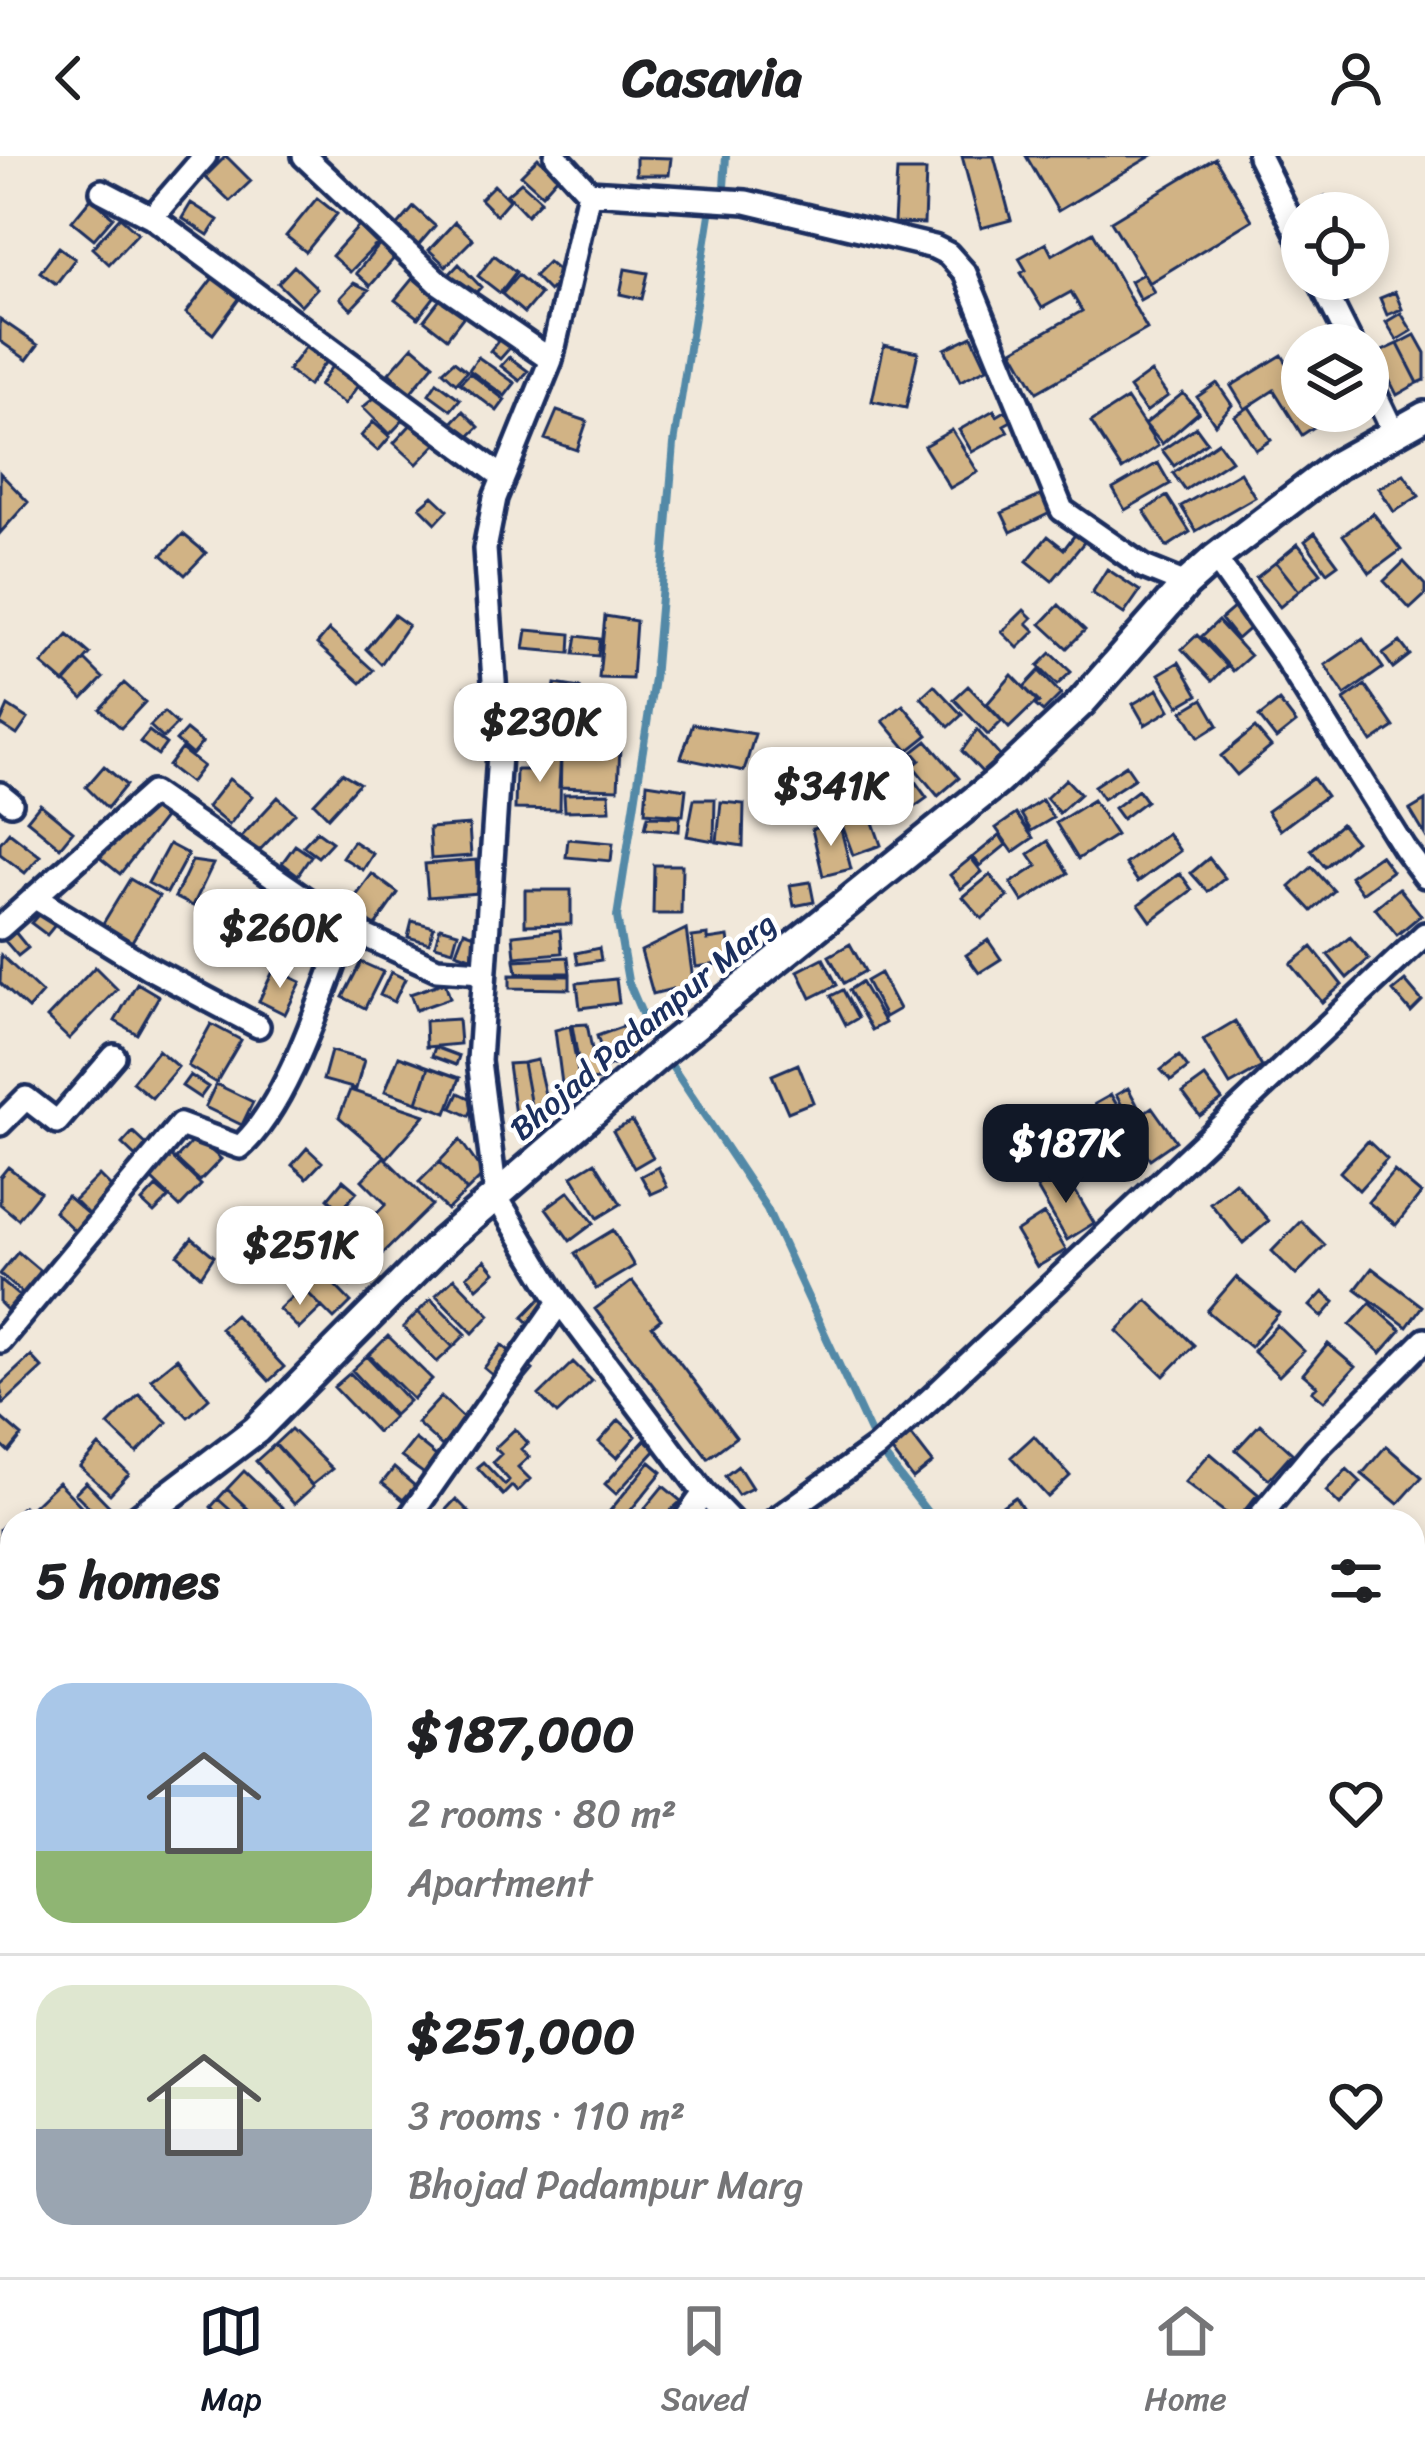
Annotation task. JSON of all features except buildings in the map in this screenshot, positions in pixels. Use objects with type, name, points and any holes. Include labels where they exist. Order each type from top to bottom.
[{"type":"street","points":[[152,217],[205,156]]},
{"type":"street","points":[[304,156],[439,283],[550,360]]},
{"type":"street","points":[[556,156],[589,193],[746,202],[948,254],[971,288],[1062,510],[1144,567],[1186,584]]},
{"type":"street","points":[[1259,156],[1281,201]]},
{"type":"street","points":[[102,191],[152,217],[503,477]]},
{"type":"street","points":[[589,193],[550,360],[503,477],[485,549],[499,754],[478,1061],[496,1196],[560,1302],[719,1509]]},
{"type":"street","name":"Bhojad Padampur Marg","points":[[152,1509],[256,1430],[444,1240],[667,1048],[998,781],[1081,703],[1186,584],[1215,558],[1337,465],[1425,416]]},
{"type":"street","points":[[1389,423],[1394,433]]},
{"type":"street","points":[[1215,558],[1425,876]]},
{"type":"street","points":[[0,928],[152,793],[348,928],[436,968],[482,972]]},
{"type":"street","points":[[34,897],[132,958],[258,1026]]},
{"type":"street","points":[[0,1341],[180,1125],[240,1147],[252,1137],[284,1083],[348,928]]},
{"type":"street","points":[[791,1509],[877,1448],[922,1408],[1425,934]]},
{"type":"street","points":[[0,1124],[26,1098],[57,1122],[114,1056]]},
{"type":"street","points":[[415,1509],[560,1302]]},
{"type":"street","points":[[1266,1509],[1315,1450],[1425,1340]]},
{"type":"street","points":[[693,1509],[704,1493]]},
{"type":"waterway","points":[[652,1037],[628,981],[617,917],[654,679],[674,444],[710,214],[724,187],[726,156]]},
{"type":"waterway","points":[[671,1065],[767,1209],[877,1447],[925,1509]]}]
